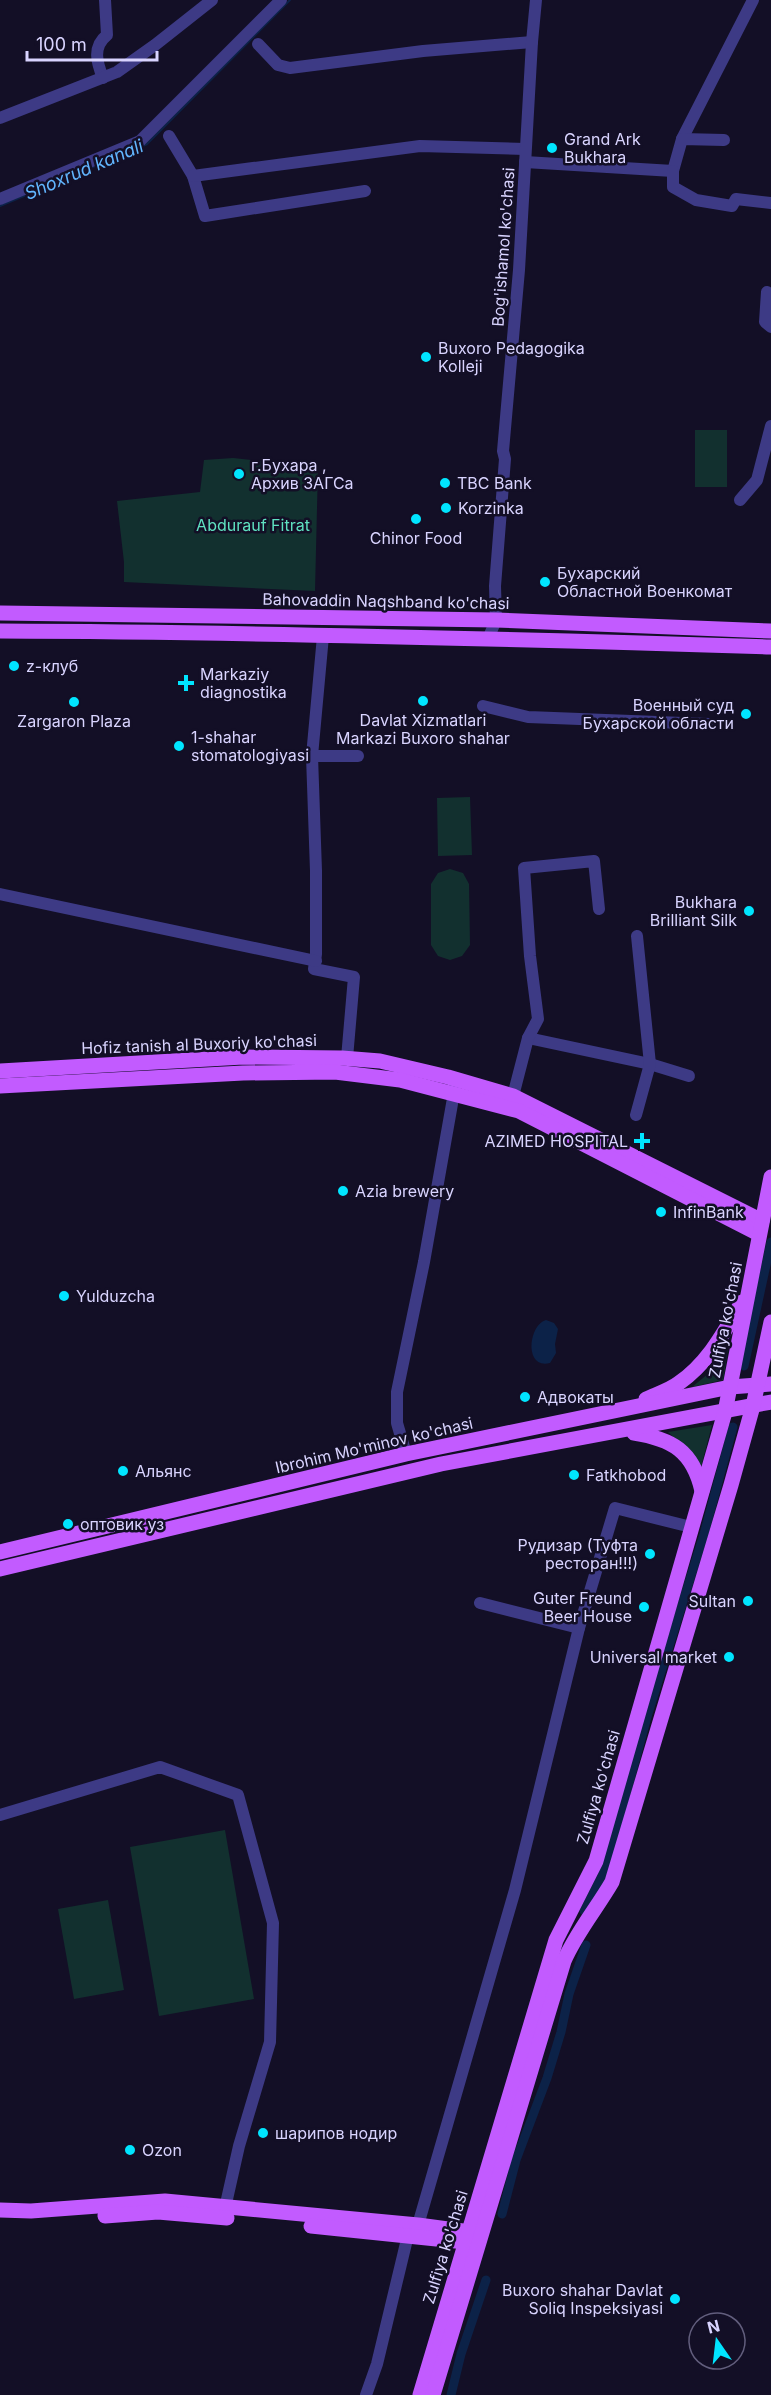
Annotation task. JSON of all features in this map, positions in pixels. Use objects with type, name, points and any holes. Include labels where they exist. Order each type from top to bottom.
[{"type":"main road","name":"Bahovaddin Naqshband ko'chasi","points":[[0,613],[496,620],[771,631]]},
{"type":"main road","points":[[0,631],[99,630],[771,647]]},
{"type":"main road","name":"Hofiz tanish al Buxoriy ko'chasi","points":[[0,1071],[243,1058],[347,1058],[380,1062],[454,1087],[518,1102],[761,1227]]},
{"type":"main road","name":"Hofiz tanish al Buxoriy ko'chasi","points":[[0,1086],[243,1073],[335,1072],[454,1087]]},
{"type":"main road","name":"Zulfiya ko'chasi","points":[[433,2395],[556,1940],[596,1861],[725,1412],[771,1177]]},
{"type":"main road","points":[[623,1410],[678,1384],[701,1365],[718,1343],[747,1291]]},
{"type":"main road","name":"Zulfiya ko'chasi","points":[[420,2395],[564,1961],[571,1944],[594,1913],[612,1882],[753,1406],[765,1384],[770,1329]]},
{"type":"main road","name":"Ibrohim Mo'minov ko'chasi","points":[[0,1552],[437,1447],[730,1387],[765,1384]]},
{"type":"main road","points":[[753,1406],[771,1402]]},
{"type":"main road","name":"Ibrohim Mo'minov ko'chasi","points":[[0,1569],[441,1464],[753,1406]]},
{"type":"main road","points":[[622,1431],[654,1436],[676,1445],[699,1475],[702,1491]]},
{"type":"main road","points":[[437,1447],[441,1464]]},
{"type":"main road","points":[[0,2210],[31,2211],[160,2201],[474,2237]]},
{"type":"main road","points":[[0,2221],[33,2221],[158,2212],[413,2230]]},
{"type":"street","points":[[103,78],[95,60],[101,40],[107,35],[105,0]]},
{"type":"street","points":[[0,118],[117,72],[212,0]]},
{"type":"street","points":[[0,200],[140,141],[281,0]]},
{"type":"street","name":"Bog'ishamol ko'chasi","points":[[488,639],[496,620],[495,586],[505,459],[503,451],[519,270],[536,0]]},
{"type":"street","points":[[753,0],[682,139],[673,171],[673,187],[696,200],[732,206],[736,199],[771,204]]},
{"type":"street","points":[[258,44],[278,65],[290,69],[423,51],[532,42]]},
{"type":"street","points":[[169,136],[193,176],[205,216],[365,192]]},
{"type":"street","points":[[682,139],[724,140]]},
{"type":"street","points":[[193,176],[420,146],[673,171]]},
{"type":"street","points":[[767,292],[765,322],[771,327]]},
{"type":"street","points":[[740,500],[758,480],[771,426]]},
{"type":"street","points":[[323,636],[312,756],[316,961],[314,969],[354,977],[347,1058]]},
{"type":"street","points":[[483,706],[528,717],[709,724]]},
{"type":"street","points":[[312,756],[358,756]]},
{"type":"street","points":[[518,1102],[528,1038],[537,1019],[524,868],[594,861],[599,909]]},
{"type":"street","points":[[0,894],[316,961]]},
{"type":"street","points":[[636,1115],[650,1064],[637,936]]},
{"type":"street","points":[[528,1038],[650,1064],[689,1076]]},
{"type":"street","points":[[406,1454],[397,1423],[397,1392],[424,1262],[454,1087]]},
{"type":"street","points":[[366,2395],[515,1890],[579,1628],[615,1508],[691,1527]]},
{"type":"street","points":[[480,1603],[579,1628]]},
{"type":"street","points":[[0,1815],[160,1767],[238,1795],[273,1923],[270,2042],[239,2146],[225,2208]]},
{"type":"green space","points":[[695,430],[727,430],[727,487],[695,487]]},
{"type":"green space","name":"Abdurauf Fitrat","points":[[233,458],[318,467],[315,591],[124,582],[117,501],[200,492],[204,460]]},
{"type":"green space","points":[[470,797],[472,855],[438,856],[437,798]]},
{"type":"green space","points":[[450,869],[463,873],[469,884],[470,945],[462,956],[450,960],[438,956],[431,945],[431,884],[438,873]]},
{"type":"green space","points":[[729,1342],[723,1380],[692,1387],[714,1369]]},
{"type":"green space","points":[[712,1425],[701,1467],[668,1432]]},
{"type":"green space","points":[[225,1830],[254,1999],[159,2016],[130,1847]]},
{"type":"green space","points":[[108,1900],[124,1990],[74,1999],[58,1909]]},
{"type":"water","points":[[546,1320],[554,1323],[558,1329],[556,1353],[550,1363],[542,1363],[536,1360],[533,1354],[532,1338],[535,1330]]},
{"type":"waterway","name":"Shoxrud kanali","points":[[141,147],[147,144],[290,0]]},
{"type":"waterway","name":"Shoxrud kanali","points":[[0,206],[105,162]]},
{"type":"waterway","points":[[744,1366],[771,1242]]},
{"type":"waterway","points":[[584,1911],[602,1876],[616,1831],[647,1717],[704,1534],[733,1427]]},
{"type":"waterway","points":[[502,2214],[516,2160],[547,2078],[561,2032],[569,1994],[586,1945]]},
{"type":"waterway","points":[[451,2395],[461,2354],[486,2280]]},
{"type":"place","name":"Grand Ark Bukhara","points":[[552,148]]},
{"type":"place","name":"Buxoro Pedagogika Kolleji","points":[[426,357]]},
{"type":"place","name":"г.Бухара , Архив ЗАГСа","points":[[239,474]]},
{"type":"place","name":"TBC Bank","points":[[445,483]]},
{"type":"place","name":"Korzinka","points":[[446,508]]},
{"type":"place","name":"Chinor Food","points":[[416,519]]},
{"type":"place","name":"Бухарский Областной Военкомат","points":[[545,582]]},
{"type":"place","name":"z-клуб","points":[[14,666]]},
{"type":"place","name":"Markaziy diagnostika","points":[[186,683]]},
{"type":"place","name":"Davlat Xizmatlari Markazi Buxoro shahar","points":[[423,701]]},
{"type":"place","name":"Zargaron Plaza","points":[[74,702]]},
{"type":"place","name":"Военный суд Бухарской области","points":[[746,714]]},
{"type":"place","name":"1-shahar stomatologiyasi","points":[[179,746]]},
{"type":"place","name":"Bukhara Brilliant Silk","points":[[749,911]]},
{"type":"place","name":"AZIMED HOSPITAL","points":[[642,1141]]},
{"type":"place","name":"Azia brewery","points":[[343,1191]]},
{"type":"place","name":"InfinBank","points":[[661,1212]]},
{"type":"place","name":"Yulduzcha","points":[[64,1296]]},
{"type":"place","name":"Адвокаты","points":[[525,1397]]},
{"type":"place","name":"Альянс","points":[[123,1471]]},
{"type":"place","name":"Fatkhobod","points":[[574,1475]]},
{"type":"place","name":"оптовик уз","points":[[68,1524]]},
{"type":"place","name":"Рудизар (Туфта ресторан!!!)","points":[[650,1554]]},
{"type":"place","name":"Sultan","points":[[748,1601]]},
{"type":"place","name":"Guter Freund Beer House","points":[[644,1607]]},
{"type":"place","name":"Universal market","points":[[729,1657]]},
{"type":"place","name":"шарипов нодир","points":[[263,2133]]},
{"type":"place","name":"Ozon","points":[[130,2150]]},
{"type":"place","name":"Buxoro shahar Davlat Soliq Inspeksiyasi","points":[[675,2299]]}]
